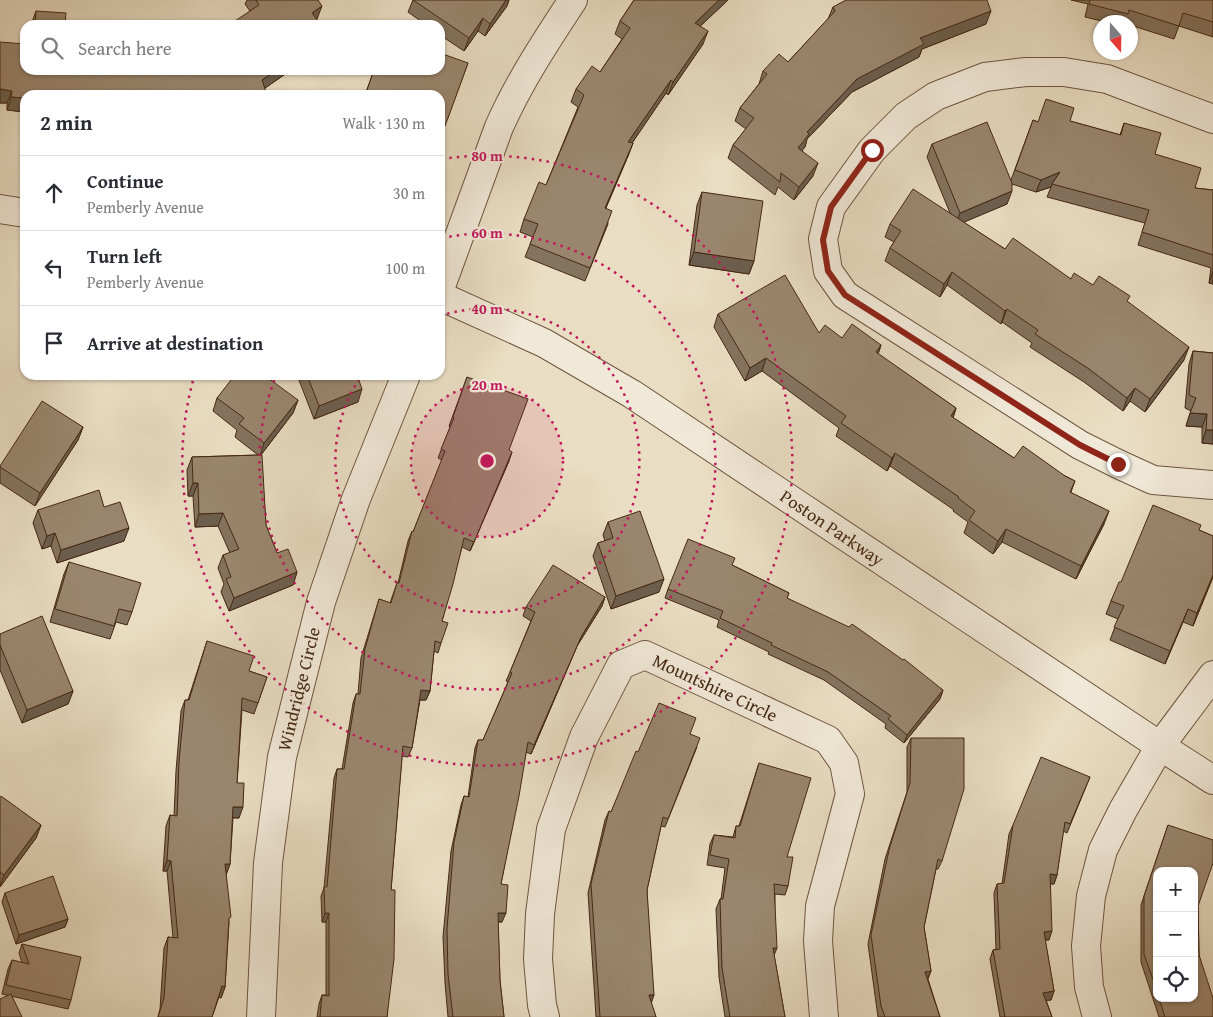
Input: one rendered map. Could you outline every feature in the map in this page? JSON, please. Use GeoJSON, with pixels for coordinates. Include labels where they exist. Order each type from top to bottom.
{"type":"FeatureCollection","features":[{"type":"Feature","properties":{"kind":"street"},"geometry":{"type":"LineString","coordinates":[[445,275],[499,127],[511,101],[542,47],[573,0]]}},
{"type":"Feature","properties":{"kind":"street"},"geometry":{"type":"LineString","coordinates":[[1213,119],[1107,79],[1064,72],[1026,72],[985,78],[936,96],[906,116],[872,150],[831,207],[823,240],[828,271],[845,295],[1080,445],[1153,480],[1213,485]]}},
{"type":"Feature","properties":{"kind":"street"},"geometry":{"type":"LineString","coordinates":[[0,209],[20,212]]}},
{"type":"Feature","properties":{"kind":"street","name":"Poston Parkway"},"geometry":{"type":"LineString","coordinates":[[445,298],[544,343],[632,394],[1213,780]]}},
{"type":"Feature","properties":{"kind":"street","name":"Windridge Circle"},"geometry":{"type":"LineString","coordinates":[[261,1017],[268,863],[282,757],[320,602],[356,499],[404,380]]}},
{"type":"Feature","properties":{"kind":"street","name":"Mountshire Circle"},"geometry":{"type":"LineString","coordinates":[[545,1017],[542,1005],[538,959],[540,914],[551,829],[584,737],[621,665],[645,656],[828,740],[844,762],[850,794],[820,906],[818,941],[824,1017]]}},
{"type":"Feature","properties":{"kind":"street"},"geometry":{"type":"LineString","coordinates":[[1097,1017],[1089,986],[1086,946],[1091,896],[1103,850],[1123,810],[1160,746],[1213,675]]}},
{"type":"Feature","properties":{"kind":"building"},"geometry":{"type":"Polygon","coordinates":[[[256,0],[318,0],[322,6],[312,13],[317,20],[236,20],[259,5],[256,0]]]}},
{"type":"Feature","properties":{"kind":"building"},"geometry":{"type":"Polygon","coordinates":[[[413,0],[506,0],[490,24],[483,18],[469,38],[413,0]]]}},
{"type":"Feature","properties":{"kind":"building"},"geometry":{"type":"Polygon","coordinates":[[[634,0],[719,0],[695,23],[708,31],[628,142],[633,143],[605,208],[612,211],[590,268],[530,244],[538,224],[524,219],[539,182],[546,185],[584,95],[576,89],[592,66],[600,72],[630,28],[620,21],[634,0]]]}},
{"type":"Feature","properties":{"kind":"building"},"geometry":{"type":"Polygon","coordinates":[[[846,0],[987,0],[991,11],[920,38],[924,44],[857,79],[807,132],[809,134],[798,148],[818,163],[799,187],[781,173],[780,182],[733,145],[754,118],[740,108],[767,74],[763,71],[779,54],[788,62],[835,11],[833,7],[846,0]]]}},
{"type":"Feature","properties":{"kind":"building"},"geometry":{"type":"Polygon","coordinates":[[[1090,0],[1213,0],[1213,22],[1183,13],[1179,26],[1129,10],[1128,14],[1089,4],[1090,0]]]}},
{"type":"Feature","properties":{"kind":"building"},"geometry":{"type":"Polygon","coordinates":[[[36,11],[66,13],[65,20],[35,20],[36,11]]]}},
{"type":"Feature","properties":{"kind":"building"},"geometry":{"type":"Polygon","coordinates":[[[0,42],[20,44],[20,75],[270,75],[262,80],[265,90],[20,90],[20,98],[11,97],[12,91],[0,89],[0,42]]]}},
{"type":"Feature","properties":{"kind":"building"},"geometry":{"type":"Polygon","coordinates":[[[445,55],[468,63],[445,125],[445,90],[367,90],[372,75],[445,75],[445,55]]]}},
{"type":"Feature","properties":{"kind":"building"},"geometry":{"type":"Polygon","coordinates":[[[1046,99],[1074,108],[1070,121],[1121,135],[1124,123],[1161,133],[1155,154],[1201,168],[1195,188],[1213,190],[1213,255],[1142,232],[1149,210],[1052,184],[1060,172],[1041,180],[1015,170],[1033,120],[1038,122],[1046,99]]]}},
{"type":"Feature","properties":{"kind":"building"},"geometry":{"type":"Polygon","coordinates":[[[987,122],[1012,183],[1012,191],[960,213],[932,144],[987,122]]]}},
{"type":"Feature","properties":{"kind":"building"},"geometry":{"type":"Polygon","coordinates":[[[913,189],[1005,249],[1013,238],[1071,279],[1074,273],[1093,285],[1099,276],[1130,296],[1127,301],[1189,347],[1150,399],[1135,388],[1127,398],[1089,369],[1035,334],[1038,330],[1007,309],[1005,311],[952,272],[944,284],[890,248],[901,231],[890,224],[913,189]]]}},
{"type":"Feature","properties":{"kind":"building"},"geometry":{"type":"Polygon","coordinates":[[[702,192],[763,201],[754,261],[694,252],[702,192]]]}},
{"type":"Feature","properties":{"kind":"building"},"geometry":{"type":"Polygon","coordinates":[[[785,275],[819,333],[825,325],[842,338],[852,324],[881,345],[876,352],[956,408],[951,416],[1014,458],[1023,446],[1075,481],[1070,492],[1109,511],[1081,566],[1006,529],[998,541],[969,520],[975,511],[959,497],[895,453],[892,458],[841,423],[846,416],[766,358],[750,368],[718,314],[785,275]]]}},
{"type":"Feature","properties":{"kind":"building"},"geometry":{"type":"Polygon","coordinates":[[[1193,351],[1213,353],[1213,430],[1206,430],[1207,414],[1190,413],[1196,398],[1189,395],[1193,351]]]}},
{"type":"Feature","properties":{"kind":"building"},"geometry":{"type":"Polygon","coordinates":[[[467,377],[528,399],[509,450],[512,452],[474,542],[464,538],[442,621],[448,623],[441,643],[435,641],[430,691],[421,690],[412,748],[403,746],[391,890],[395,890],[394,959],[387,1017],[320,1017],[322,995],[329,996],[329,913],[325,913],[324,887],[327,887],[337,769],[344,769],[356,694],[360,694],[365,649],[379,599],[391,603],[397,583],[399,583],[412,531],[445,451],[441,449],[454,418],[467,377]]]}},
{"type":"Feature","properties":{"kind":"building"},"geometry":{"type":"Polygon","coordinates":[[[231,380],[271,380],[298,400],[264,443],[239,424],[244,418],[217,398],[231,380]]]}},
{"type":"Feature","properties":{"kind":"building"},"geometry":{"type":"Polygon","coordinates":[[[309,380],[359,380],[362,389],[319,406],[309,380]]]}},
{"type":"Feature","properties":{"kind":"building"},"geometry":{"type":"Polygon","coordinates":[[[42,401],[83,427],[40,493],[0,466],[42,401]]]}},
{"type":"Feature","properties":{"kind":"building"},"geometry":{"type":"Polygon","coordinates":[[[262,455],[266,525],[277,553],[288,549],[297,572],[234,598],[226,579],[231,577],[223,555],[239,549],[223,513],[199,514],[198,483],[193,483],[192,457],[262,455]]]}},
{"type":"Feature","properties":{"kind":"building"},"geometry":{"type":"Polygon","coordinates":[[[99,490],[104,507],[120,502],[129,528],[61,550],[55,533],[47,536],[38,510],[99,490]]]}},
{"type":"Feature","properties":{"kind":"building"},"geometry":{"type":"Polygon","coordinates":[[[1153,505],[1201,525],[1199,530],[1213,536],[1213,575],[1197,613],[1188,609],[1170,651],[1114,627],[1124,606],[1111,601],[1119,582],[1121,582],[1153,505]]]}},
{"type":"Feature","properties":{"kind":"building"},"geometry":{"type":"Polygon","coordinates":[[[640,511],[664,579],[616,596],[598,543],[613,538],[608,522],[640,511]]]}},
{"type":"Feature","properties":{"kind":"building"},"geometry":{"type":"Polygon","coordinates":[[[688,539],[735,558],[732,565],[789,593],[787,598],[849,627],[852,624],[904,659],[943,690],[907,735],[888,719],[891,716],[828,672],[720,618],[723,611],[668,589],[688,539]]]}},
{"type":"Feature","properties":{"kind":"building"},"geometry":{"type":"Polygon","coordinates":[[[69,562],[141,583],[132,612],[119,609],[114,626],[55,609],[69,562]]]}},
{"type":"Feature","properties":{"kind":"building"},"geometry":{"type":"Polygon","coordinates":[[[553,565],[605,597],[581,637],[534,745],[528,742],[501,884],[508,885],[506,913],[498,913],[500,981],[504,1017],[453,1017],[448,974],[447,929],[454,842],[464,796],[469,797],[478,740],[483,740],[512,673],[510,672],[535,612],[526,607],[553,565]]]}},
{"type":"Feature","properties":{"kind":"building"},"geometry":{"type":"Polygon","coordinates":[[[42,616],[73,691],[27,710],[0,645],[0,634],[42,616]]]}},
{"type":"Feature","properties":{"kind":"building"},"geometry":{"type":"Polygon","coordinates":[[[207,641],[254,656],[249,671],[267,677],[258,703],[242,698],[237,783],[244,783],[243,807],[233,807],[230,864],[225,864],[231,917],[229,918],[225,987],[222,986],[212,1017],[158,1017],[164,998],[168,937],[178,938],[171,861],[167,860],[170,815],[177,816],[179,761],[185,700],[189,700],[207,641]]]}},
{"type":"Feature","properties":{"kind":"building"},"geometry":{"type":"Polygon","coordinates":[[[659,703],[696,718],[690,734],[700,738],[668,819],[663,817],[647,890],[654,995],[649,995],[656,1017],[600,1017],[591,884],[609,811],[611,812],[636,751],[638,752],[659,703]]]}},
{"type":"Feature","properties":{"kind":"building"},"geometry":{"type":"Polygon","coordinates":[[[911,738],[964,738],[964,789],[942,861],[938,859],[924,927],[931,971],[925,972],[940,1017],[885,1017],[881,1006],[871,935],[889,850],[910,783],[911,738]]]}},
{"type":"Feature","properties":{"kind":"building"},"geometry":{"type":"Polygon","coordinates":[[[1041,757],[1090,777],[1070,824],[1065,822],[1057,875],[1050,874],[1052,931],[1044,932],[1054,991],[1043,993],[1052,1017],[1005,1017],[993,950],[1000,949],[997,884],[1004,883],[1013,825],[1041,757]]]}},
{"type":"Feature","properties":{"kind":"building"},"geometry":{"type":"Polygon","coordinates":[[[759,763],[811,778],[787,857],[793,857],[788,886],[774,884],[777,948],[773,948],[785,1017],[730,1017],[722,968],[720,899],[723,899],[729,859],[710,855],[714,835],[735,838],[736,826],[740,826],[759,763]]]}},
{"type":"Feature","properties":{"kind":"building"},"geometry":{"type":"Polygon","coordinates":[[[1,796],[41,825],[4,875],[0,872],[1,796]]]}},
{"type":"Feature","properties":{"kind":"building"},"geometry":{"type":"Polygon","coordinates":[[[1168,825],[1213,840],[1213,863],[1198,906],[1198,867],[1154,867],[1168,825]]]}},
{"type":"Feature","properties":{"kind":"building"},"geometry":{"type":"Polygon","coordinates":[[[1153,869],[1153,980],[1144,954],[1144,896],[1153,869]]]}},
{"type":"Feature","properties":{"kind":"building"},"geometry":{"type":"Polygon","coordinates":[[[53,876],[68,919],[19,935],[5,893],[53,876]]]}},
{"type":"Feature","properties":{"kind":"building"},"geometry":{"type":"Polygon","coordinates":[[[1198,906],[1199,955],[1213,998],[1213,1017],[1165,1017],[1160,1002],[1198,1002],[1198,906]]]}},
{"type":"Feature","properties":{"kind":"building"},"geometry":{"type":"Polygon","coordinates":[[[22,944],[81,957],[71,1000],[6,985],[12,960],[29,964],[22,944]]]}},
{"type":"Feature","properties":{"kind":"building"},"geometry":{"type":"Polygon","coordinates":[[[11,994],[22,1017],[0,1017],[0,999],[11,994]]]}},
{"type":"Feature","properties":{"kind":"route"},"geometry":{"type":"LineString","coordinates":[[872,150],[831,207],[823,240],[828,271],[845,295],[1080,445],[1118,464]]}}]}
